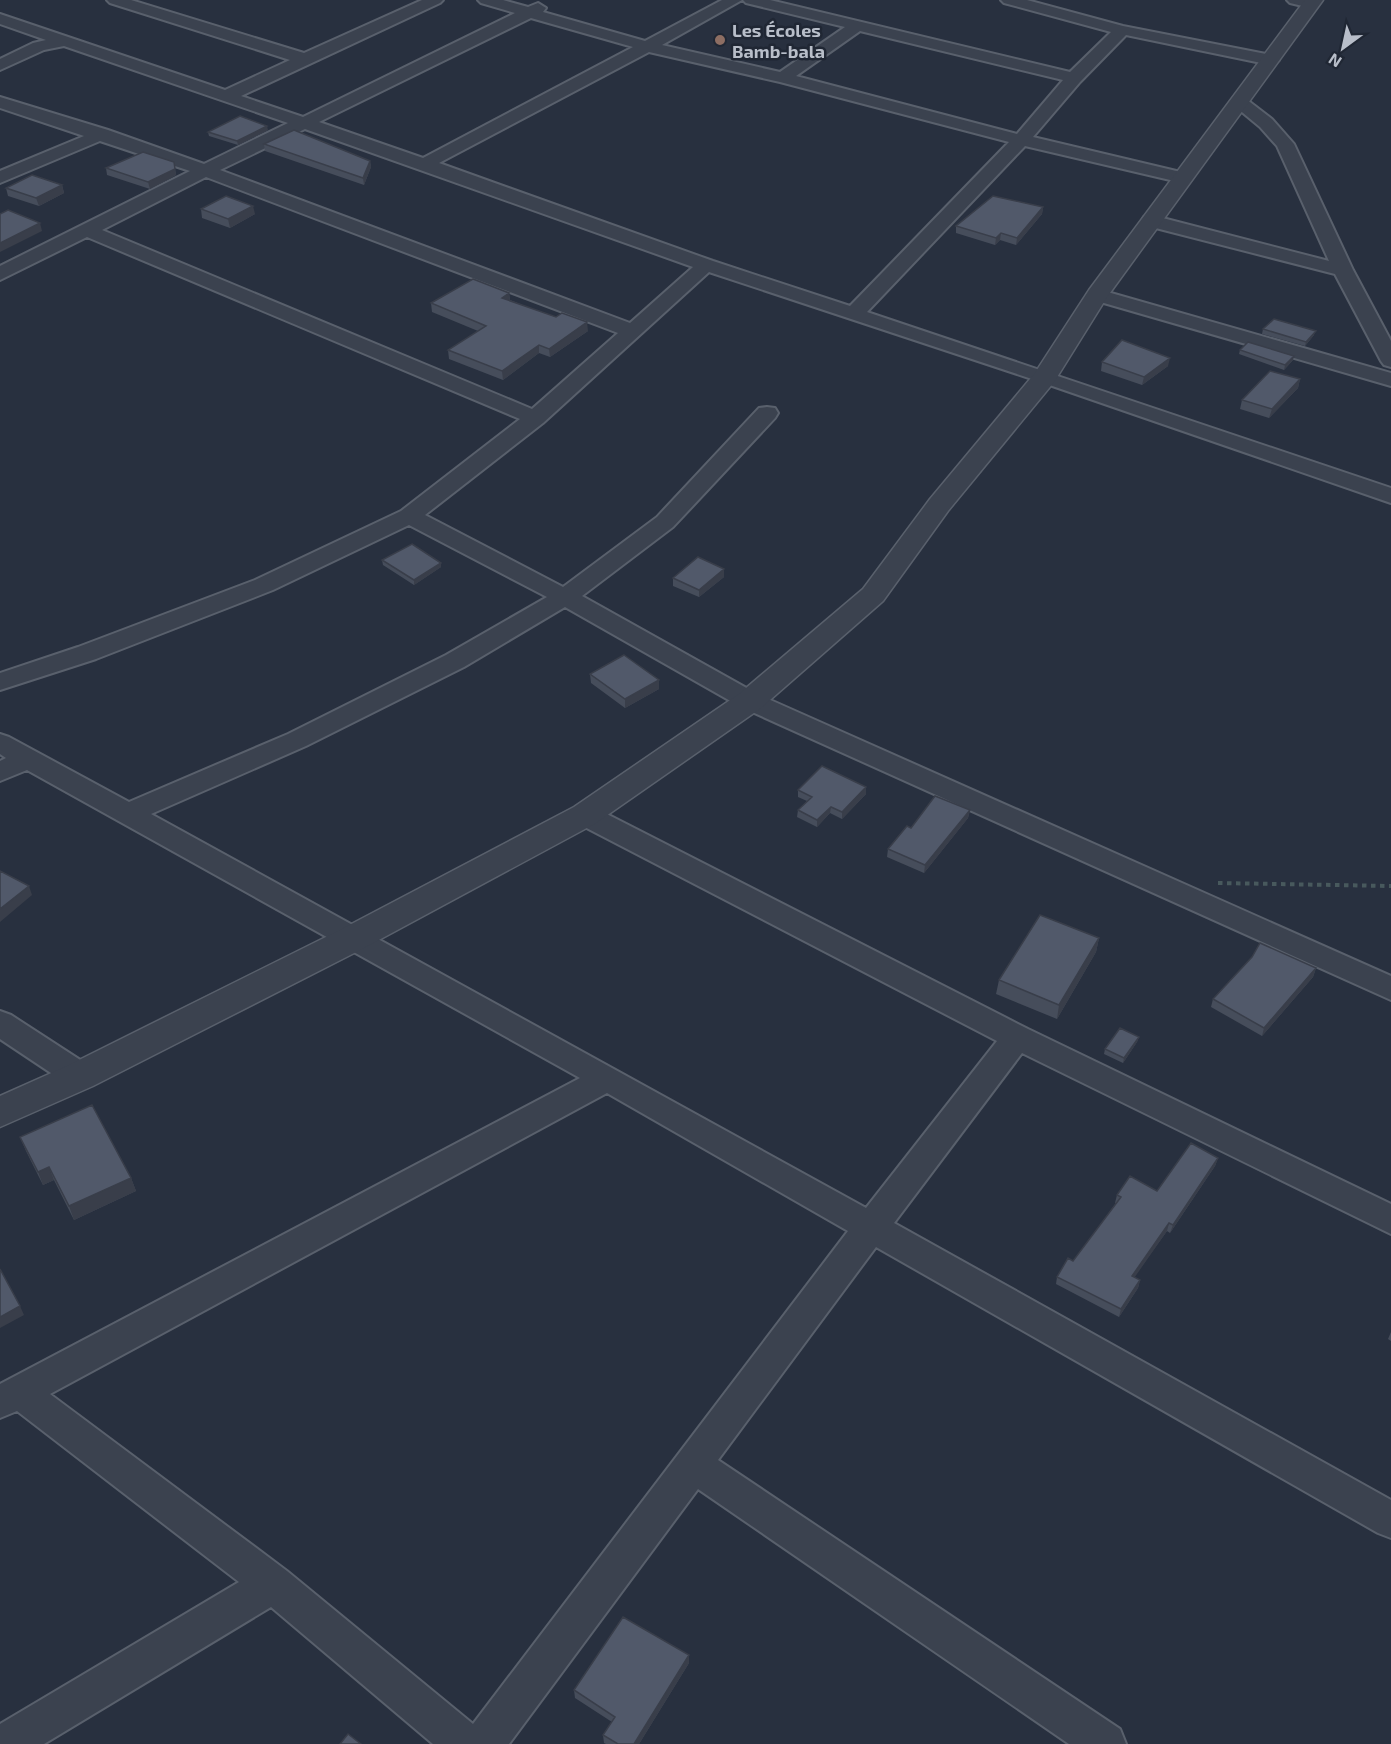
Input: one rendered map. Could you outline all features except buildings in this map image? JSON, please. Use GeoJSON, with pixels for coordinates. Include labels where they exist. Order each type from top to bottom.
{"type":"FeatureCollection","features":[{"type":"Feature","properties":{"kind":"street"},"geometry":{"type":"LineString","coordinates":[[115,0],[306,59]]}},
{"type":"Feature","properties":{"kind":"street"},"geometry":{"type":"LineString","coordinates":[[225,97],[435,0]]}},
{"type":"Feature","properties":{"kind":"street"},"geometry":{"type":"LineString","coordinates":[[486,0],[646,45],[1021,140],[1183,178]]}},
{"type":"Feature","properties":{"kind":"street"},"geometry":{"type":"LineString","coordinates":[[0,274],[205,170],[556,0]]}},
{"type":"Feature","properties":{"kind":"street"},"geometry":{"type":"LineString","coordinates":[[424,164],[734,0]]}},
{"type":"Feature","properties":{"kind":"street"},"geometry":{"type":"LineString","coordinates":[[751,0],[1074,78]]}},
{"type":"Feature","properties":{"kind":"street"},"geometry":{"type":"LineString","coordinates":[[1009,0],[1122,30],[1270,60]]}},
{"type":"Feature","properties":{"kind":"street"},"geometry":{"type":"LineString","coordinates":[[0,1112],[80,1076],[352,939],[585,815],[750,701],[873,594],[939,505],[1045,377],[1097,295],[1270,60],[1306,1]]}},
{"type":"Feature","properties":{"kind":"street"},"geometry":{"type":"LineString","coordinates":[[0,19],[424,164],[706,265],[855,313],[1391,495]]}},
{"type":"Feature","properties":{"kind":"street"},"geometry":{"type":"LineString","coordinates":[[783,78],[856,26]]}},
{"type":"Feature","properties":{"kind":"street"},"geometry":{"type":"LineString","coordinates":[[855,313],[1021,140],[1074,78],[1122,30]]}},
{"type":"Feature","properties":{"kind":"street"},"geometry":{"type":"LineString","coordinates":[[0,65],[39,46],[65,41]]}},
{"type":"Feature","properties":{"kind":"street"},"geometry":{"type":"LineString","coordinates":[[0,102],[205,170],[633,331]]}},
{"type":"Feature","properties":{"kind":"street"},"geometry":{"type":"LineString","coordinates":[[1240,103],[1266,123],[1285,144],[1343,270],[1391,362]]}},
{"type":"Feature","properties":{"kind":"street"},"geometry":{"type":"LineString","coordinates":[[0,178],[102,134]]}},
{"type":"Feature","properties":{"kind":"street"},"geometry":{"type":"LineString","coordinates":[[1151,220],[1343,270]]}},
{"type":"Feature","properties":{"kind":"street"},"geometry":{"type":"LineString","coordinates":[[87,230],[535,418]]}},
{"type":"Feature","properties":{"kind":"street"},"geometry":{"type":"LineString","coordinates":[[0,682],[87,653],[264,585],[410,516],[535,418],[706,265]]}},
{"type":"Feature","properties":{"kind":"street"},"geometry":{"type":"LineString","coordinates":[[1097,295],[1391,381]]}},
{"type":"Feature","properties":{"kind":"street"},"geometry":{"type":"LineString","coordinates":[[129,813],[297,740],[455,661],[565,597],[665,522],[767,413]]}},
{"type":"Feature","properties":{"kind":"street"},"geometry":{"type":"LineString","coordinates":[[410,516],[565,597],[750,701],[1391,989]]}},
{"type":"Feature","properties":{"kind":"street"},"geometry":{"type":"LineString","coordinates":[[0,743],[607,1078],[1391,1521]]}},
{"type":"Feature","properties":{"kind":"street"},"geometry":{"type":"LineString","coordinates":[[0,772],[27,759]]}},
{"type":"Feature","properties":{"kind":"street"},"geometry":{"type":"LineString","coordinates":[[585,815],[1017,1037],[1391,1220]]}},
{"type":"Feature","properties":{"kind":"street"},"geometry":{"type":"LineString","coordinates":[[0,1023],[80,1076]]}},
{"type":"Feature","properties":{"kind":"street"},"geometry":{"type":"LineString","coordinates":[[484,1744],[871,1227],[1017,1037]]}},
{"type":"Feature","properties":{"kind":"street"},"geometry":{"type":"LineString","coordinates":[[465,1744],[273,1584],[9,1396],[607,1078]]}},
{"type":"Feature","properties":{"kind":"street"},"geometry":{"type":"LineString","coordinates":[[694,1465],[1105,1744]]}},
{"type":"Feature","properties":{"kind":"street"},"geometry":{"type":"LineString","coordinates":[[5,1744],[273,1584]]}},
{"type":"Feature","properties":{"kind":"path"},"geometry":{"type":"LineString","coordinates":[[1207,883],[1391,886]]}},
{"type":"Feature","properties":{"kind":"place","name":"Les Écoles Bamb-bala"},"geometry":{"type":"Point","coordinates":[720,40]}}]}
